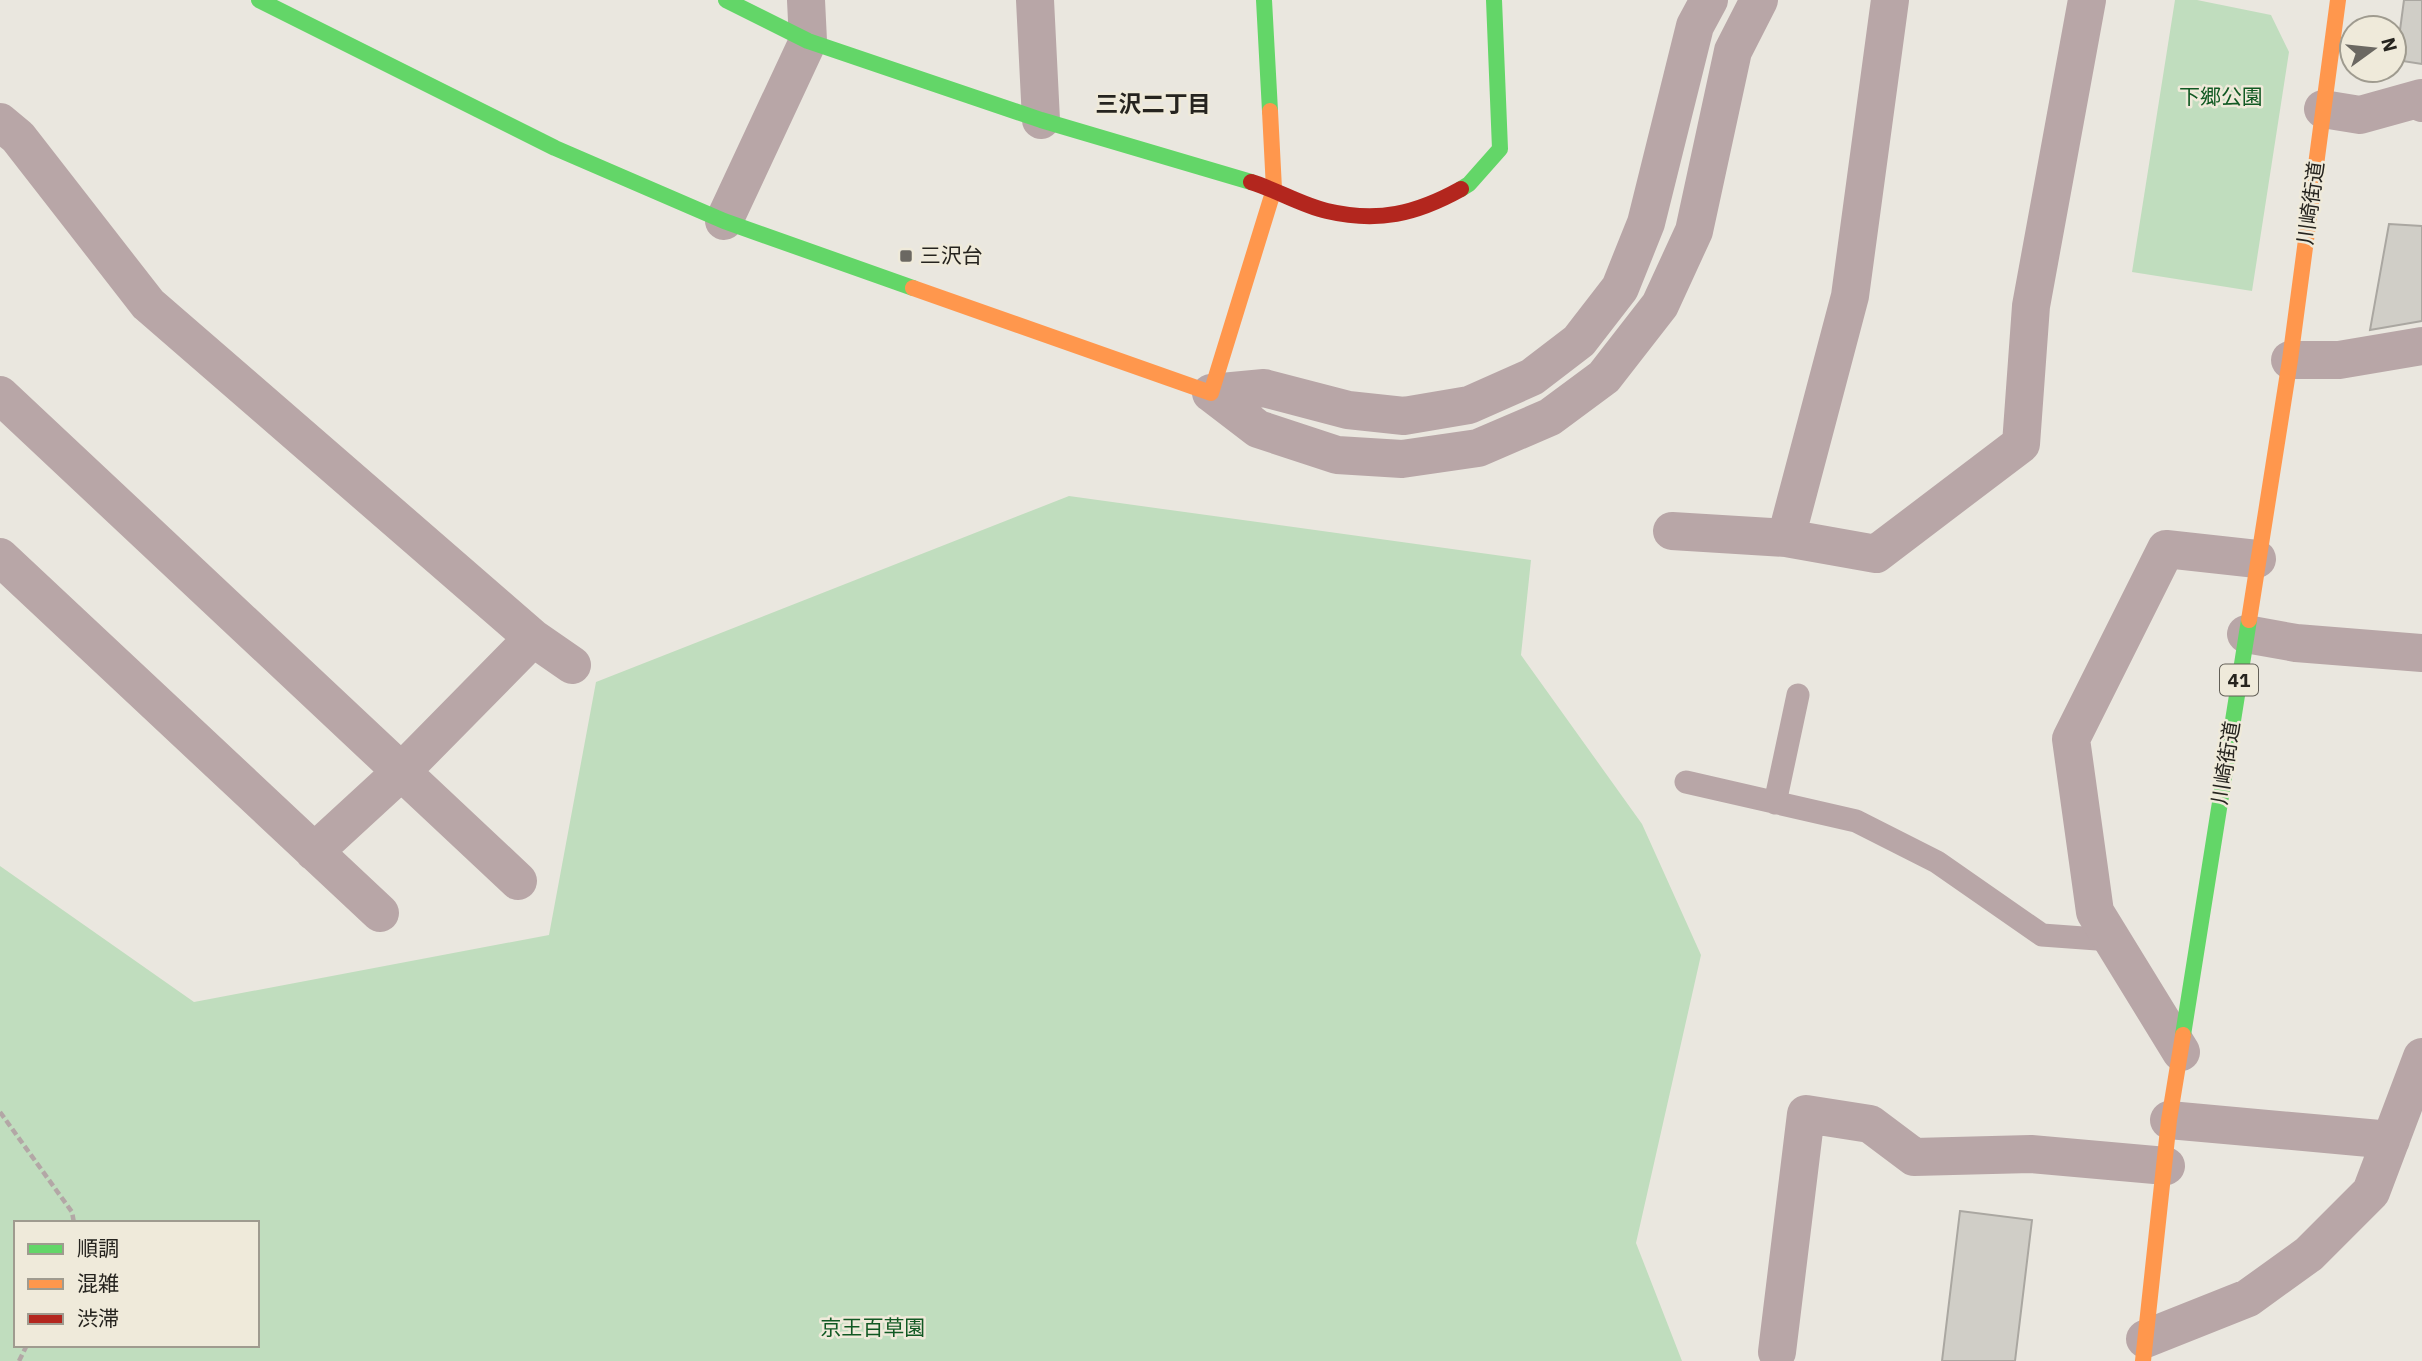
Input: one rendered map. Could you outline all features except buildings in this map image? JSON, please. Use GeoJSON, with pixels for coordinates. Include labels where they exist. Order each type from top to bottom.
{"type":"FeatureCollection","features":[{"type":"Feature","properties":{"kind":"street"},"geometry":{"type":"LineString","coordinates":[[259,0],[555,148],[724,221],[1211,393],[1258,429],[1337,455],[1402,459],[1478,448],[1549,417],[1604,377],[1660,305],[1694,231],[1733,51],[1759,0]]}},
{"type":"Feature","properties":{"kind":"street"},"geometry":{"type":"LineString","coordinates":[[726,0],[808,41],[1041,120],[1274,189],[1325,211],[1373,218],[1428,207],[1469,184],[1500,149],[1494,0]]}},
{"type":"Feature","properties":{"kind":"street"},"geometry":{"type":"LineString","coordinates":[[724,221],[808,41],[806,0]]}},
{"type":"Feature","properties":{"kind":"street"},"geometry":{"type":"LineString","coordinates":[[1035,0],[1041,120]]}},
{"type":"Feature","properties":{"kind":"street"},"geometry":{"type":"LineString","coordinates":[[1211,393],[1274,189],[1264,0]]}},
{"type":"Feature","properties":{"kind":"street"},"geometry":{"type":"LineString","coordinates":[[1211,393],[1264,388],[1348,410],[1404,416],[1469,405],[1532,377],[1579,341],[1620,288],[1646,223],[1695,26],[1709,0]]}},
{"type":"Feature","properties":{"kind":"street"},"geometry":{"type":"LineString","coordinates":[[1786,538],[1850,296],[1890,0]]}},
{"type":"Feature","properties":{"kind":"street"},"geometry":{"type":"LineString","coordinates":[[1672,531],[1786,538],[1876,554],[2021,443],[2031,306],[2087,0]]}},
{"type":"Feature","properties":{"kind":"street","name":"川崎街道"},"geometry":{"type":"LineString","coordinates":[[2144,1350],[2169,1120],[2290,360],[2338,0]]}},
{"type":"Feature","properties":{"kind":"street"},"geometry":{"type":"LineString","coordinates":[[2323,109],[2361,115],[2421,98],[2422,103]]}},
{"type":"Feature","properties":{"kind":"street"},"geometry":{"type":"LineString","coordinates":[[0,122],[18,136],[148,304],[533,638],[572,665]]}},
{"type":"Feature","properties":{"kind":"street"},"geometry":{"type":"LineString","coordinates":[[2290,360],[2339,360],[2422,345]]}},
{"type":"Feature","properties":{"kind":"street"},"geometry":{"type":"LineString","coordinates":[[0,395],[518,881]]}},
{"type":"Feature","properties":{"kind":"street"},"geometry":{"type":"LineString","coordinates":[[2181,1052],[2095,912],[2071,739],[2166,549],[2257,559]]}},
{"type":"Feature","properties":{"kind":"street"},"geometry":{"type":"LineString","coordinates":[[0,557],[380,913]]}},
{"type":"Feature","properties":{"kind":"street"},"geometry":{"type":"LineString","coordinates":[[2246,634],[2296,643],[2422,653]]}},
{"type":"Feature","properties":{"kind":"street"},"geometry":{"type":"LineString","coordinates":[[314,852],[401,772],[533,638]]}},
{"type":"Feature","properties":{"kind":"street"},"geometry":{"type":"LineString","coordinates":[[2144,1350],[2248,1298],[2309,1254],[2371,1192],[2422,1057]]}},
{"type":"Feature","properties":{"kind":"street"},"geometry":{"type":"LineString","coordinates":[[1777,1352],[1806,1114],[1870,1124],[1914,1157],[2031,1154],[2166,1166]]}},
{"type":"Feature","properties":{"kind":"street"},"geometry":{"type":"LineString","coordinates":[[2169,1120],[2390,1140]]}},
{"type":"Feature","properties":{"kind":"lane"},"geometry":{"type":"LineString","coordinates":[[1775,803],[1798,695]]}},
{"type":"Feature","properties":{"kind":"lane"},"geometry":{"type":"LineString","coordinates":[[1686,782],[1856,821],[1937,862],[2042,935],[2111,940]]}},
{"type":"Feature","properties":{"kind":"path"},"geometry":{"type":"LineString","coordinates":[[0,1112],[72,1212],[74,1221]]}},
{"type":"Feature","properties":{"kind":"green space","name":"下郷公園"},"geometry":{"type":"Polygon","coordinates":[[[2175,0],[2197,0],[2271,15],[2289,52],[2252,291],[2132,272],[2175,0]]]}},
{"type":"Feature","properties":{"kind":"green space","name":"京王百草園"},"geometry":{"type":"Polygon","coordinates":[[[1069,496],[1531,560],[1521,655],[1642,824],[1701,955],[1636,1243],[1682,1361],[0,1361],[0,866],[194,1002],[549,935],[596,682],[1069,496]]]}},
{"type":"Feature","properties":{"kind":"traffic: fast"},"geometry":{"type":"LineString","coordinates":[[259,0],[555,148],[724,221],[913,288]]}},
{"type":"Feature","properties":{"kind":"traffic: fast"},"geometry":{"type":"LineString","coordinates":[[726,0],[808,41],[1041,120],[1251,182]]}},
{"type":"Feature","properties":{"kind":"traffic: fast"},"geometry":{"type":"LineString","coordinates":[[1264,0],[1270,111]]}},
{"type":"Feature","properties":{"kind":"traffic: fast"},"geometry":{"type":"LineString","coordinates":[[1461,189],[1469,184],[1500,149],[1494,0]]}},
{"type":"Feature","properties":{"kind":"traffic: fast"},"geometry":{"type":"LineString","coordinates":[[2183,1035],[2249,620]]}},
{"type":"Feature","properties":{"kind":"traffic: slow"},"geometry":{"type":"LineString","coordinates":[[2249,620],[2290,360],[2338,0]]}},
{"type":"Feature","properties":{"kind":"traffic: slow"},"geometry":{"type":"LineString","coordinates":[[913,288],[1211,393],[1274,189],[1270,111]]}},
{"type":"Feature","properties":{"kind":"traffic: slow"},"geometry":{"type":"LineString","coordinates":[[2143,1361],[2169,1120],[2183,1035]]}},
{"type":"Feature","properties":{"kind":"traffic: jam"},"geometry":{"type":"LineString","coordinates":[[1251,182],[1317,208],[1363,216],[1412,210],[1461,189]]}},
{"type":"Feature","properties":{"kind":"place","name":"三沢台"},"geometry":{"type":"Point","coordinates":[906,256]}},
{"type":"Feature","properties":{"kind":"district","name":"三沢二丁目"},"geometry":{"type":"Point","coordinates":[1153,104]}}]}
